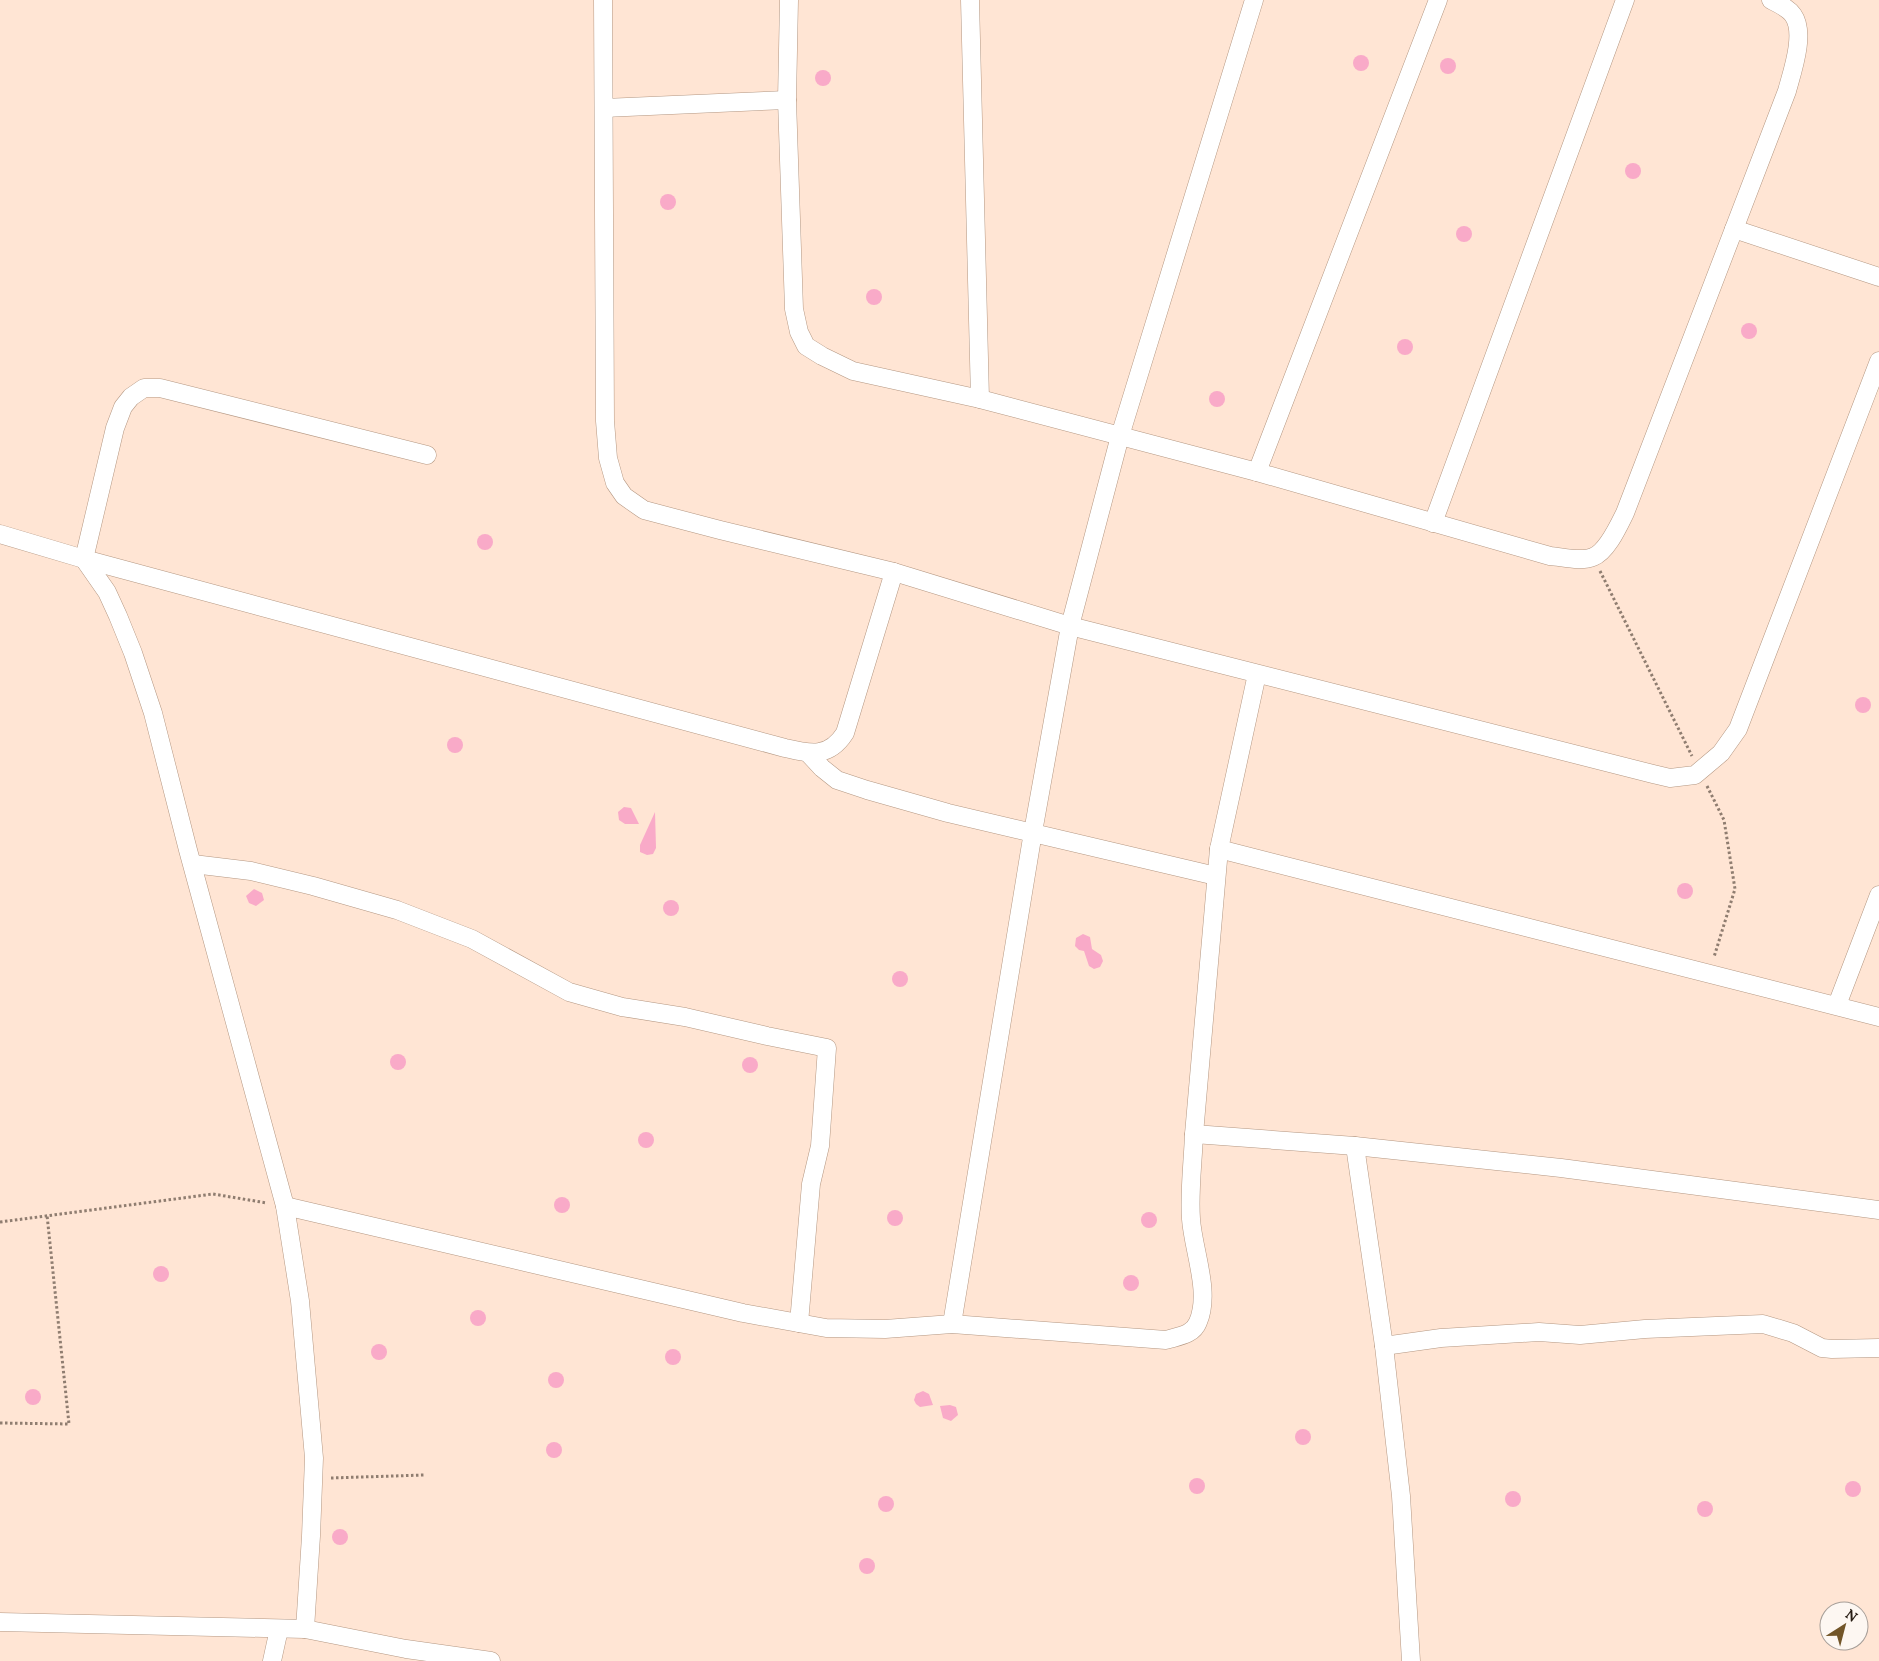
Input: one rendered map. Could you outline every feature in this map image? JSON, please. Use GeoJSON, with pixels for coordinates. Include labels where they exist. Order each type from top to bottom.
{"type":"FeatureCollection","features":[{"type":"Feature","properties":{"kind":"street"},"geometry":{"type":"LineString","coordinates":[[603,0],[605,421],[608,458],[615,483],[624,496],[644,510],[894,572],[1070,626],[1653,774],[1670,778],[1695,775],[1721,753],[1738,729],[1879,361]]}},
{"type":"Feature","properties":{"kind":"street"},"geometry":{"type":"LineString","coordinates":[[789,0],[787,100],[794,309],[799,332],[806,346],[854,372],[980,399],[1257,472],[1550,556],[1582,559],[1594,557],[1602,552],[1617,529],[1625,512],[1787,91],[1799,39],[1797,25],[1794,16],[1782,5],[1771,0]]}},
{"type":"Feature","properties":{"kind":"street"},"geometry":{"type":"LineString","coordinates":[[970,0],[980,399]]}},
{"type":"Feature","properties":{"kind":"street"},"geometry":{"type":"LineString","coordinates":[[952,1324],[1033,832],[1070,626],[1120,436],[1254,0]]}},
{"type":"Feature","properties":{"kind":"street"},"geometry":{"type":"LineString","coordinates":[[1257,472],[1438,0]]}},
{"type":"Feature","properties":{"kind":"street"},"geometry":{"type":"LineString","coordinates":[[1433,523],[1625,0]]}},
{"type":"Feature","properties":{"kind":"street"},"geometry":{"type":"LineString","coordinates":[[604,108],[787,100]]}},
{"type":"Feature","properties":{"kind":"street"},"geometry":{"type":"LineString","coordinates":[[1734,228],[1879,277]]}},
{"type":"Feature","properties":{"kind":"street"},"geometry":{"type":"LineString","coordinates":[[305,1629],[314,1458],[300,1302],[285,1206],[154,713],[133,653],[107,592],[84,559],[115,428],[127,401],[144,388],[160,388],[427,455]]}},
{"type":"Feature","properties":{"kind":"street"},"geometry":{"type":"LineString","coordinates":[[0,534],[84,559],[808,753],[830,750],[838,744],[845,733],[894,572]]}},
{"type":"Feature","properties":{"kind":"street"},"geometry":{"type":"LineString","coordinates":[[285,1206],[596,1280],[744,1313],[826,1328],[885,1329],[952,1324],[1166,1340],[1193,1330],[1199,1321],[1202,1304],[1201,1279],[1193,1242],[1190,1216],[1194,1134],[1216,876],[1219,849],[1257,674]]}},
{"type":"Feature","properties":{"kind":"street"},"geometry":{"type":"LineString","coordinates":[[808,753],[837,780],[948,813],[1216,876]]}},
{"type":"Feature","properties":{"kind":"street"},"geometry":{"type":"LineString","coordinates":[[1219,849],[1879,1017]]}},
{"type":"Feature","properties":{"kind":"street"},"geometry":{"type":"LineString","coordinates":[[193,864],[251,871],[313,886],[397,910],[472,939],[569,992],[622,1007],[685,1017],[827,1048],[820,1146],[811,1184],[799,1323]]}},
{"type":"Feature","properties":{"kind":"street"},"geometry":{"type":"LineString","coordinates":[[1837,1005],[1879,895]]}},
{"type":"Feature","properties":{"kind":"street"},"geometry":{"type":"LineString","coordinates":[[1194,1134],[1355,1146],[1561,1168],[1879,1210]]}},
{"type":"Feature","properties":{"kind":"street"},"geometry":{"type":"LineString","coordinates":[[1355,1146],[1384,1346],[1401,1496],[1411,1661]]}},
{"type":"Feature","properties":{"kind":"street"},"geometry":{"type":"LineString","coordinates":[[1384,1346],[1441,1338],[1539,1332],[1580,1334],[1763,1324],[1794,1332],[1822,1348],[1879,1348]]}},
{"type":"Feature","properties":{"kind":"street"},"geometry":{"type":"LineString","coordinates":[[0,1622],[305,1629],[406,1648],[491,1661]]}},
{"type":"Feature","properties":{"kind":"street"},"geometry":{"type":"LineString","coordinates":[[272,1661],[279,1629]]}},
{"type":"Feature","properties":{"kind":"path"},"geometry":{"type":"LineString","coordinates":[[0,1222],[213,1194],[285,1206]]}},
{"type":"Feature","properties":{"kind":"path"},"geometry":{"type":"LineString","coordinates":[[0,1423],[69,1424],[47,1215]]}},
{"type":"Feature","properties":{"kind":"path"},"geometry":{"type":"LineString","coordinates":[[313,1479],[424,1475]]}},
{"type":"Feature","properties":{"kind":"building"},"geometry":{"type":"Polygon","coordinates":[[[1358,55],[1364,55],[1369,60],[1367,69],[1358,71],[1353,66],[1353,60],[1358,55]]]}},
{"type":"Feature","properties":{"kind":"building"},"geometry":{"type":"Polygon","coordinates":[[[1445,58],[1451,58],[1456,63],[1454,72],[1445,74],[1440,69],[1440,63],[1445,58]]]}},
{"type":"Feature","properties":{"kind":"building"},"geometry":{"type":"Polygon","coordinates":[[[820,70],[826,70],[831,75],[829,84],[820,86],[815,81],[815,75],[820,70]]]}},
{"type":"Feature","properties":{"kind":"building"},"geometry":{"type":"Polygon","coordinates":[[[1630,163],[1636,163],[1641,168],[1639,177],[1630,179],[1625,174],[1625,168],[1630,163]]]}},
{"type":"Feature","properties":{"kind":"building"},"geometry":{"type":"Polygon","coordinates":[[[665,194],[671,194],[676,199],[674,208],[665,210],[660,205],[660,199],[665,194]]]}},
{"type":"Feature","properties":{"kind":"building"},"geometry":{"type":"Polygon","coordinates":[[[1461,226],[1467,226],[1472,231],[1470,240],[1461,242],[1456,237],[1456,231],[1461,226]]]}},
{"type":"Feature","properties":{"kind":"building"},"geometry":{"type":"Polygon","coordinates":[[[871,289],[877,289],[882,294],[880,303],[871,305],[866,300],[866,294],[871,289]]]}},
{"type":"Feature","properties":{"kind":"building"},"geometry":{"type":"Polygon","coordinates":[[[1746,323],[1752,323],[1757,328],[1755,337],[1746,339],[1741,334],[1741,328],[1746,323]]]}},
{"type":"Feature","properties":{"kind":"building"},"geometry":{"type":"Polygon","coordinates":[[[1402,339],[1408,339],[1413,344],[1411,353],[1402,355],[1397,350],[1397,344],[1402,339]]]}},
{"type":"Feature","properties":{"kind":"building"},"geometry":{"type":"Polygon","coordinates":[[[1214,391],[1220,391],[1225,396],[1223,405],[1214,407],[1209,402],[1209,396],[1214,391]]]}},
{"type":"Feature","properties":{"kind":"building"},"geometry":{"type":"Polygon","coordinates":[[[482,534],[488,534],[493,539],[491,548],[482,550],[477,545],[477,539],[482,534]]]}},
{"type":"Feature","properties":{"kind":"building"},"geometry":{"type":"Polygon","coordinates":[[[1860,697],[1866,697],[1871,702],[1869,711],[1860,713],[1855,708],[1855,702],[1860,697]]]}},
{"type":"Feature","properties":{"kind":"building"},"geometry":{"type":"Polygon","coordinates":[[[452,737],[458,737],[463,742],[461,751],[452,753],[447,748],[447,742],[452,737]]]}},
{"type":"Feature","properties":{"kind":"building"},"geometry":{"type":"Polygon","coordinates":[[[624,807],[631,808],[639,824],[625,824],[619,820],[618,812],[624,807]]]}},
{"type":"Feature","properties":{"kind":"building"},"geometry":{"type":"Polygon","coordinates":[[[655,812],[656,848],[653,854],[647,855],[640,852],[640,845],[655,812]]]}},
{"type":"Feature","properties":{"kind":"building"},"geometry":{"type":"Polygon","coordinates":[[[1682,883],[1688,883],[1693,888],[1691,897],[1682,899],[1677,894],[1677,888],[1682,883]]]}},
{"type":"Feature","properties":{"kind":"building"},"geometry":{"type":"Polygon","coordinates":[[[254,889],[262,893],[264,900],[256,906],[249,903],[246,896],[254,889]]]}},
{"type":"Feature","properties":{"kind":"building"},"geometry":{"type":"Polygon","coordinates":[[[668,900],[674,900],[679,905],[677,914],[668,916],[663,911],[663,905],[668,900]]]}},
{"type":"Feature","properties":{"kind":"building"},"geometry":{"type":"Polygon","coordinates":[[[1083,934],[1090,937],[1092,949],[1101,955],[1103,961],[1100,967],[1094,969],[1089,966],[1084,951],[1079,950],[1075,946],[1076,938],[1083,934]]]}},
{"type":"Feature","properties":{"kind":"building"},"geometry":{"type":"Polygon","coordinates":[[[897,971],[903,971],[908,976],[906,985],[897,987],[892,982],[892,976],[897,971]]]}},
{"type":"Feature","properties":{"kind":"building"},"geometry":{"type":"Polygon","coordinates":[[[395,1054],[401,1054],[406,1059],[404,1068],[395,1070],[390,1065],[390,1059],[395,1054]]]}},
{"type":"Feature","properties":{"kind":"building"},"geometry":{"type":"Polygon","coordinates":[[[747,1057],[753,1057],[758,1062],[756,1071],[747,1073],[742,1068],[742,1062],[747,1057]]]}},
{"type":"Feature","properties":{"kind":"building"},"geometry":{"type":"Polygon","coordinates":[[[643,1132],[649,1132],[654,1137],[652,1146],[643,1148],[638,1143],[638,1137],[643,1132]]]}},
{"type":"Feature","properties":{"kind":"building"},"geometry":{"type":"Polygon","coordinates":[[[559,1197],[565,1197],[570,1202],[568,1211],[559,1213],[554,1208],[554,1202],[559,1197]]]}},
{"type":"Feature","properties":{"kind":"building"},"geometry":{"type":"Polygon","coordinates":[[[892,1210],[898,1210],[903,1215],[901,1224],[892,1226],[887,1221],[887,1215],[892,1210]]]}},
{"type":"Feature","properties":{"kind":"building"},"geometry":{"type":"Polygon","coordinates":[[[1146,1212],[1152,1212],[1157,1217],[1155,1226],[1146,1228],[1141,1223],[1141,1217],[1146,1212]]]}},
{"type":"Feature","properties":{"kind":"building"},"geometry":{"type":"Polygon","coordinates":[[[158,1266],[164,1266],[169,1271],[167,1280],[158,1282],[153,1277],[153,1271],[158,1266]]]}},
{"type":"Feature","properties":{"kind":"building"},"geometry":{"type":"Polygon","coordinates":[[[1128,1275],[1134,1275],[1139,1280],[1137,1289],[1128,1291],[1123,1286],[1123,1280],[1128,1275]]]}},
{"type":"Feature","properties":{"kind":"building"},"geometry":{"type":"Polygon","coordinates":[[[475,1310],[481,1310],[486,1315],[484,1324],[475,1326],[470,1321],[470,1315],[475,1310]]]}},
{"type":"Feature","properties":{"kind":"building"},"geometry":{"type":"Polygon","coordinates":[[[376,1344],[382,1344],[387,1349],[385,1358],[376,1360],[371,1355],[371,1349],[376,1344]]]}},
{"type":"Feature","properties":{"kind":"building"},"geometry":{"type":"Polygon","coordinates":[[[670,1349],[676,1349],[681,1354],[679,1363],[670,1365],[665,1360],[665,1354],[670,1349]]]}},
{"type":"Feature","properties":{"kind":"building"},"geometry":{"type":"Polygon","coordinates":[[[553,1372],[559,1372],[564,1377],[562,1386],[553,1388],[548,1383],[548,1377],[553,1372]]]}},
{"type":"Feature","properties":{"kind":"building"},"geometry":{"type":"Polygon","coordinates":[[[30,1389],[36,1389],[41,1394],[39,1403],[30,1405],[25,1400],[25,1394],[30,1389]]]}},
{"type":"Feature","properties":{"kind":"building"},"geometry":{"type":"Polygon","coordinates":[[[923,1391],[929,1394],[933,1405],[920,1407],[916,1404],[914,1400],[916,1394],[923,1391]]]}},
{"type":"Feature","properties":{"kind":"building"},"geometry":{"type":"Polygon","coordinates":[[[950,1405],[956,1407],[958,1415],[951,1421],[943,1418],[940,1406],[950,1405]]]}},
{"type":"Feature","properties":{"kind":"building"},"geometry":{"type":"Polygon","coordinates":[[[1300,1429],[1306,1429],[1311,1434],[1309,1443],[1300,1445],[1295,1440],[1295,1434],[1300,1429]]]}},
{"type":"Feature","properties":{"kind":"building"},"geometry":{"type":"Polygon","coordinates":[[[551,1442],[557,1442],[562,1447],[560,1456],[551,1458],[546,1453],[546,1447],[551,1442]]]}},
{"type":"Feature","properties":{"kind":"building"},"geometry":{"type":"Polygon","coordinates":[[[1194,1478],[1200,1478],[1205,1483],[1203,1492],[1194,1494],[1189,1489],[1189,1483],[1194,1478]]]}},
{"type":"Feature","properties":{"kind":"building"},"geometry":{"type":"Polygon","coordinates":[[[1850,1481],[1856,1481],[1861,1486],[1859,1495],[1850,1497],[1845,1492],[1845,1486],[1850,1481]]]}},
{"type":"Feature","properties":{"kind":"building"},"geometry":{"type":"Polygon","coordinates":[[[1510,1491],[1516,1491],[1521,1496],[1519,1505],[1510,1507],[1505,1502],[1505,1496],[1510,1491]]]}},
{"type":"Feature","properties":{"kind":"building"},"geometry":{"type":"Polygon","coordinates":[[[883,1496],[889,1496],[894,1501],[892,1510],[883,1512],[878,1507],[878,1501],[883,1496]]]}},
{"type":"Feature","properties":{"kind":"building"},"geometry":{"type":"Polygon","coordinates":[[[1702,1501],[1708,1501],[1713,1506],[1711,1515],[1702,1517],[1697,1512],[1697,1506],[1702,1501]]]}},
{"type":"Feature","properties":{"kind":"building"},"geometry":{"type":"Polygon","coordinates":[[[337,1529],[343,1529],[348,1534],[346,1543],[337,1545],[332,1540],[332,1534],[337,1529]]]}},
{"type":"Feature","properties":{"kind":"building"},"geometry":{"type":"Polygon","coordinates":[[[864,1558],[870,1558],[875,1563],[873,1572],[864,1574],[859,1569],[859,1563],[864,1558]]]}}]}
